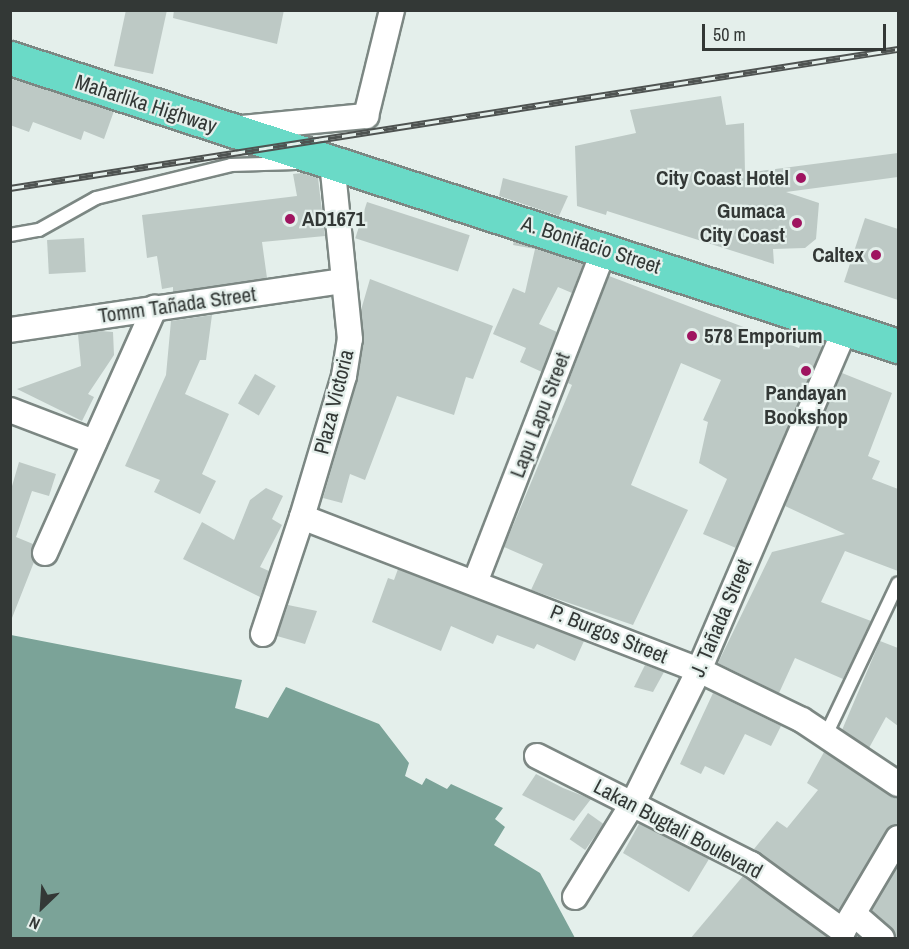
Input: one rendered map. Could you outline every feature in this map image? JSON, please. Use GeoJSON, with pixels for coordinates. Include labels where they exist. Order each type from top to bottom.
{"type":"FeatureCollection","features":[{"type":"Feature","properties":{"kind":"main road","name":"Maharlika Highway"},"geometry":{"type":"LineString","coordinates":[[10,58],[282,148]]}},
{"type":"Feature","properties":{"kind":"main road","name":"A. Bonifacio Street"},"geometry":{"type":"LineString","coordinates":[[282,148],[332,162],[898,346]]}},
{"type":"Feature","properties":{"kind":"street"},"geometry":{"type":"LineString","coordinates":[[224,129],[366,116],[392,10]]}},
{"type":"Feature","properties":{"kind":"street","name":"Plaza Victoria"},"geometry":{"type":"LineString","coordinates":[[263,634],[302,518],[344,376],[350,339],[332,162]]}},
{"type":"Feature","properties":{"kind":"street","name":"Lapu Lapu Street"},"geometry":{"type":"LineString","coordinates":[[476,580],[604,250]]}},
{"type":"Feature","properties":{"kind":"street","name":"Tomm Tañada Street"},"geometry":{"type":"LineString","coordinates":[[10,330],[343,281]]}},
{"type":"Feature","properties":{"kind":"street"},"geometry":{"type":"LineString","coordinates":[[45,553],[155,307]]}},
{"type":"Feature","properties":{"kind":"street","name":"J. Tañada Street"},"geometry":{"type":"LineString","coordinates":[[575,897],[633,803],[699,670],[845,329]]}},
{"type":"Feature","properties":{"kind":"street"},"geometry":{"type":"LineString","coordinates":[[10,410],[94,442]]}},
{"type":"Feature","properties":{"kind":"street","name":"P. Burgos Street"},"geometry":{"type":"LineString","coordinates":[[302,518],[476,580],[699,670],[802,720],[898,784]]}},
{"type":"Feature","properties":{"kind":"street","name":"Lakan Bugtali Boulevard"},"geometry":{"type":"LineString","coordinates":[[537,756],[751,864],[844,928],[882,939]]}},
{"type":"Feature","properties":{"kind":"street"},"geometry":{"type":"LineString","coordinates":[[844,928],[898,838]]}},
{"type":"Feature","properties":{"kind":"lane"},"geometry":{"type":"LineString","coordinates":[[10,235],[39,230],[96,198],[231,165],[332,162]]}},
{"type":"Feature","properties":{"kind":"lane"},"geometry":{"type":"LineString","coordinates":[[825,737],[898,583]]}},
{"type":"Feature","properties":{"kind":"shaded area"},"geometry":{"type":"Polygon","coordinates":[[[11,635],[242,680],[235,708],[268,718],[286,687],[379,724],[409,763],[405,776],[422,785],[426,778],[447,789],[451,784],[503,808],[495,819],[505,827],[494,845],[540,873],[575,938],[11,938],[11,635]]]}},
{"type":"Feature","properties":{"kind":"building"},"geometry":{"type":"Polygon","coordinates":[[[126,10],[167,10],[153,74],[114,66],[126,10]]]}},
{"type":"Feature","properties":{"kind":"building"},"geometry":{"type":"Polygon","coordinates":[[[174,10],[284,10],[277,44],[173,18],[174,10]]]}},
{"type":"Feature","properties":{"kind":"building"},"geometry":{"type":"Polygon","coordinates":[[[10,78],[114,111],[104,139],[84,131],[81,140],[33,122],[29,132],[10,125],[10,78]]]}},
{"type":"Feature","properties":{"kind":"building"},"geometry":{"type":"Polygon","coordinates":[[[721,96],[726,125],[744,123],[745,173],[898,153],[898,177],[786,192],[819,203],[816,239],[805,248],[773,249],[774,264],[607,211],[606,215],[577,206],[575,146],[636,133],[630,110],[721,96]]]}},
{"type":"Feature","properties":{"kind":"building"},"geometry":{"type":"Polygon","coordinates":[[[302,173],[318,178],[325,236],[262,242],[267,278],[173,292],[173,287],[162,289],[157,256],[147,258],[142,215],[297,196],[293,174],[302,173]]]}},
{"type":"Feature","properties":{"kind":"building"},"geometry":{"type":"Polygon","coordinates":[[[503,178],[568,196],[559,216],[499,196],[503,178]]]}},
{"type":"Feature","properties":{"kind":"building"},"geometry":{"type":"Polygon","coordinates":[[[367,202],[470,235],[458,272],[355,238],[367,202]]]}},
{"type":"Feature","properties":{"kind":"building","name":"Caltex"},"geometry":{"type":"Polygon","coordinates":[[[865,218],[898,229],[898,300],[844,282],[865,218]]]}},
{"type":"Feature","properties":{"kind":"building"},"geometry":{"type":"Polygon","coordinates":[[[84,238],[86,272],[49,274],[47,240],[84,238]]]}},
{"type":"Feature","properties":{"kind":"building"},"geometry":{"type":"Polygon","coordinates":[[[514,241],[583,264],[572,293],[558,287],[539,324],[557,332],[542,372],[520,362],[526,348],[493,334],[513,288],[525,293],[535,249],[513,245],[514,241]]]}},
{"type":"Feature","properties":{"kind":"building"},"geometry":{"type":"Polygon","coordinates":[[[609,276],[799,348],[802,340],[822,347],[736,548],[703,534],[727,479],[699,463],[708,422],[703,420],[721,380],[681,363],[631,485],[688,510],[633,625],[531,590],[543,564],[504,547],[572,385],[568,383],[609,276]]]}},
{"type":"Feature","properties":{"kind":"building"},"geometry":{"type":"Polygon","coordinates":[[[370,279],[493,326],[473,379],[466,377],[454,415],[397,396],[365,480],[350,474],[342,503],[323,498],[358,378],[364,341],[361,310],[370,279]]]}},
{"type":"Feature","properties":{"kind":"building"},"geometry":{"type":"Polygon","coordinates":[[[212,315],[206,360],[200,360],[185,394],[229,414],[202,474],[216,481],[200,514],[154,492],[160,480],[125,466],[166,375],[171,321],[212,315]]]}},
{"type":"Feature","properties":{"kind":"building"},"geometry":{"type":"Polygon","coordinates":[[[113,332],[114,355],[88,394],[94,397],[82,421],[17,389],[81,366],[78,334],[113,332]]]}},
{"type":"Feature","properties":{"kind":"building"},"geometry":{"type":"Polygon","coordinates":[[[842,373],[892,393],[868,456],[880,461],[872,479],[898,489],[898,571],[845,551],[821,602],[871,621],[843,679],[795,658],[779,693],[718,663],[772,552],[845,534],[785,506],[842,373]]]}},
{"type":"Feature","properties":{"kind":"building"},"geometry":{"type":"Polygon","coordinates":[[[255,374],[276,386],[259,415],[238,403],[255,374]]]}},
{"type":"Feature","properties":{"kind":"building"},"geometry":{"type":"Polygon","coordinates":[[[19,462],[56,474],[49,496],[32,491],[16,537],[33,544],[34,562],[12,618],[10,493],[19,462]]]}},
{"type":"Feature","properties":{"kind":"building"},"geometry":{"type":"Polygon","coordinates":[[[266,488],[283,496],[272,519],[282,525],[260,567],[269,571],[260,597],[183,559],[202,522],[234,540],[250,500],[266,488]]]}},
{"type":"Feature","properties":{"kind":"building"},"geometry":{"type":"Polygon","coordinates":[[[398,569],[584,641],[575,661],[537,644],[534,649],[497,635],[493,644],[451,626],[441,651],[372,622],[388,578],[394,580],[398,569]]]}},
{"type":"Feature","properties":{"kind":"building"},"geometry":{"type":"Polygon","coordinates":[[[288,605],[317,611],[305,644],[277,636],[288,605]]]}},
{"type":"Feature","properties":{"kind":"building"},"geometry":{"type":"Polygon","coordinates":[[[880,641],[898,648],[898,726],[886,717],[869,748],[842,730],[880,641]]]}},
{"type":"Feature","properties":{"kind":"building"},"geometry":{"type":"Polygon","coordinates":[[[645,665],[664,672],[653,692],[634,687],[645,665]]]}},
{"type":"Feature","properties":{"kind":"building"},"geometry":{"type":"Polygon","coordinates":[[[713,693],[781,726],[771,746],[745,734],[724,775],[705,766],[701,774],[680,764],[713,693]]]}},
{"type":"Feature","properties":{"kind":"building"},"geometry":{"type":"Polygon","coordinates":[[[824,752],[898,798],[898,824],[886,831],[839,910],[754,849],[777,821],[787,828],[818,790],[807,783],[824,752]]]}},
{"type":"Feature","properties":{"kind":"building"},"geometry":{"type":"Polygon","coordinates":[[[536,774],[591,799],[574,821],[522,795],[536,774]]]}},
{"type":"Feature","properties":{"kind":"building"},"geometry":{"type":"Polygon","coordinates":[[[588,813],[604,824],[585,850],[570,839],[588,813]]]}},
{"type":"Feature","properties":{"kind":"building"},"geometry":{"type":"Polygon","coordinates":[[[639,824],[709,859],[689,892],[623,853],[639,824]]]}},
{"type":"Feature","properties":{"kind":"building"},"geometry":{"type":"Polygon","coordinates":[[[898,865],[898,939],[896,939],[892,928],[872,910],[898,865]]]}},
{"type":"Feature","properties":{"kind":"building"},"geometry":{"type":"Polygon","coordinates":[[[744,876],[829,939],[690,939],[744,876]]]}},
{"type":"Feature","properties":{"kind":"railway"},"geometry":{"type":"LineString","coordinates":[[10,188],[898,49]]}},
{"type":"Feature","properties":{"kind":"place","name":"City Coast Hotel"},"geometry":{"type":"Point","coordinates":[801,178]}},
{"type":"Feature","properties":{"kind":"place","name":"AD1671"},"geometry":{"type":"Point","coordinates":[290,219]}},
{"type":"Feature","properties":{"kind":"place","name":"Gumaca City Coast"},"geometry":{"type":"Point","coordinates":[797,223]}},
{"type":"Feature","properties":{"kind":"place","name":"Caltex"},"geometry":{"type":"Point","coordinates":[876,255]}},
{"type":"Feature","properties":{"kind":"place","name":"578 Emporium"},"geometry":{"type":"Point","coordinates":[692,336]}},
{"type":"Feature","properties":{"kind":"place","name":"Pandayan Bookshop"},"geometry":{"type":"Point","coordinates":[806,371]}}]}
